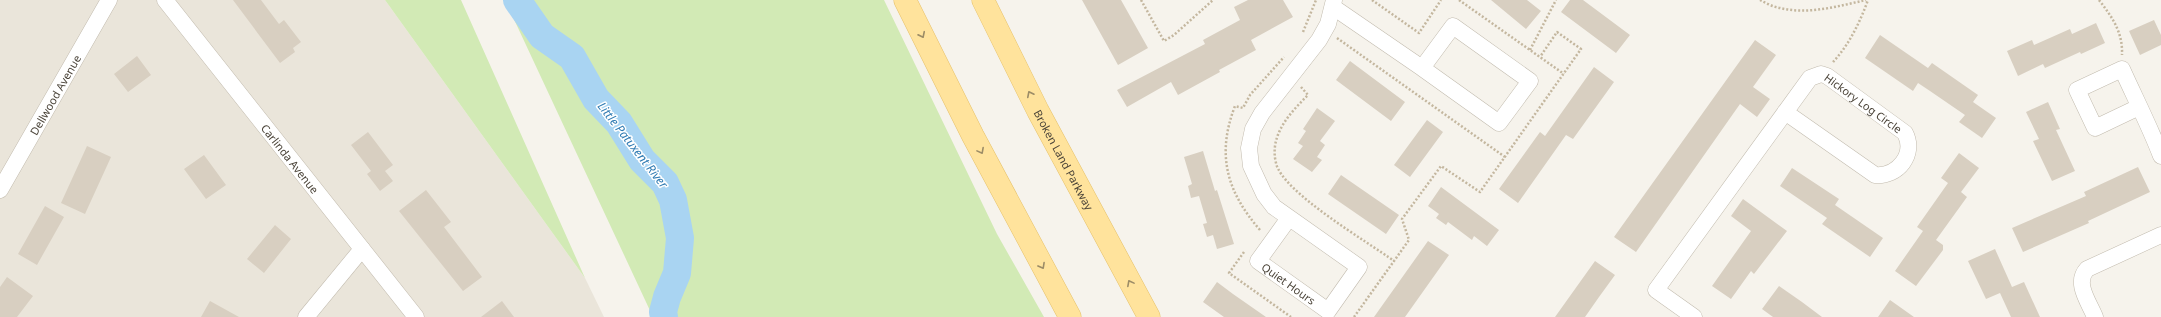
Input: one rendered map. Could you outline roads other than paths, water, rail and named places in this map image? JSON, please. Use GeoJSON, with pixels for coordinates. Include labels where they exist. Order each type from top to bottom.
{"type":"FeatureCollection","features":[{"type":"Feature","properties":{"kind":"main road"},"geometry":{"type":"LineString","coordinates":[[905,0],[973,136],[1070,317]]}},
{"type":"Feature","properties":{"kind":"main road","name":"Broken Land Parkway"},"geometry":{"type":"LineString","coordinates":[[983,0],[1038,111],[1149,317]]}},
{"type":"Feature","properties":{"kind":"street","name":"Dellwood Avenue"},"geometry":{"type":"LineString","coordinates":[[0,190],[109,0]]}},
{"type":"Feature","properties":{"kind":"street","name":"Carlinda Avenue"},"geometry":{"type":"LineString","coordinates":[[165,0],[416,317]]}},
{"type":"Feature","properties":{"kind":"street"},"geometry":{"type":"LineString","coordinates":[[1337,7],[1422,68],[1499,123],[1530,81],[1453,26],[1422,68]]}},
{"type":"Feature","properties":{"kind":"street","name":"Quiet Hours"},"geometry":{"type":"LineString","coordinates":[[1289,218],[1258,261],[1328,311],[1359,267],[1274,207],[1264,194],[1251,166],[1249,148],[1254,130],[1262,113],[1319,40],[1337,7]]}},
{"type":"Feature","properties":{"kind":"street"},"geometry":{"type":"LineString","coordinates":[[2139,107],[2095,128],[2077,90],[2122,69],[2161,156]]}},
{"type":"Feature","properties":{"kind":"street","name":"Hickory Log Circle"},"geometry":{"type":"LineString","coordinates":[[1694,317],[1656,290],[1785,112],[1810,78],[1821,74],[1827,76],[1905,133],[1910,146],[1908,152],[1896,170],[1883,176],[1875,175],[1785,112]]}},
{"type":"Feature","properties":{"kind":"street"},"geometry":{"type":"LineString","coordinates":[[2095,317],[2081,286],[2080,279],[2084,272],[2087,269],[2161,235]]}},
{"type":"Feature","properties":{"kind":"street"},"geometry":{"type":"LineString","coordinates":[[306,317],[362,249]]}},
{"type":"Feature","properties":{"kind":"waterway","name":"Little Patuxent River"},"geometry":{"type":"LineString","coordinates":[[517,0],[542,36],[572,57],[596,99],[619,123],[642,160],[665,183],[673,200],[680,238],[677,273],[667,297],[663,312],[664,317]]}}]}
